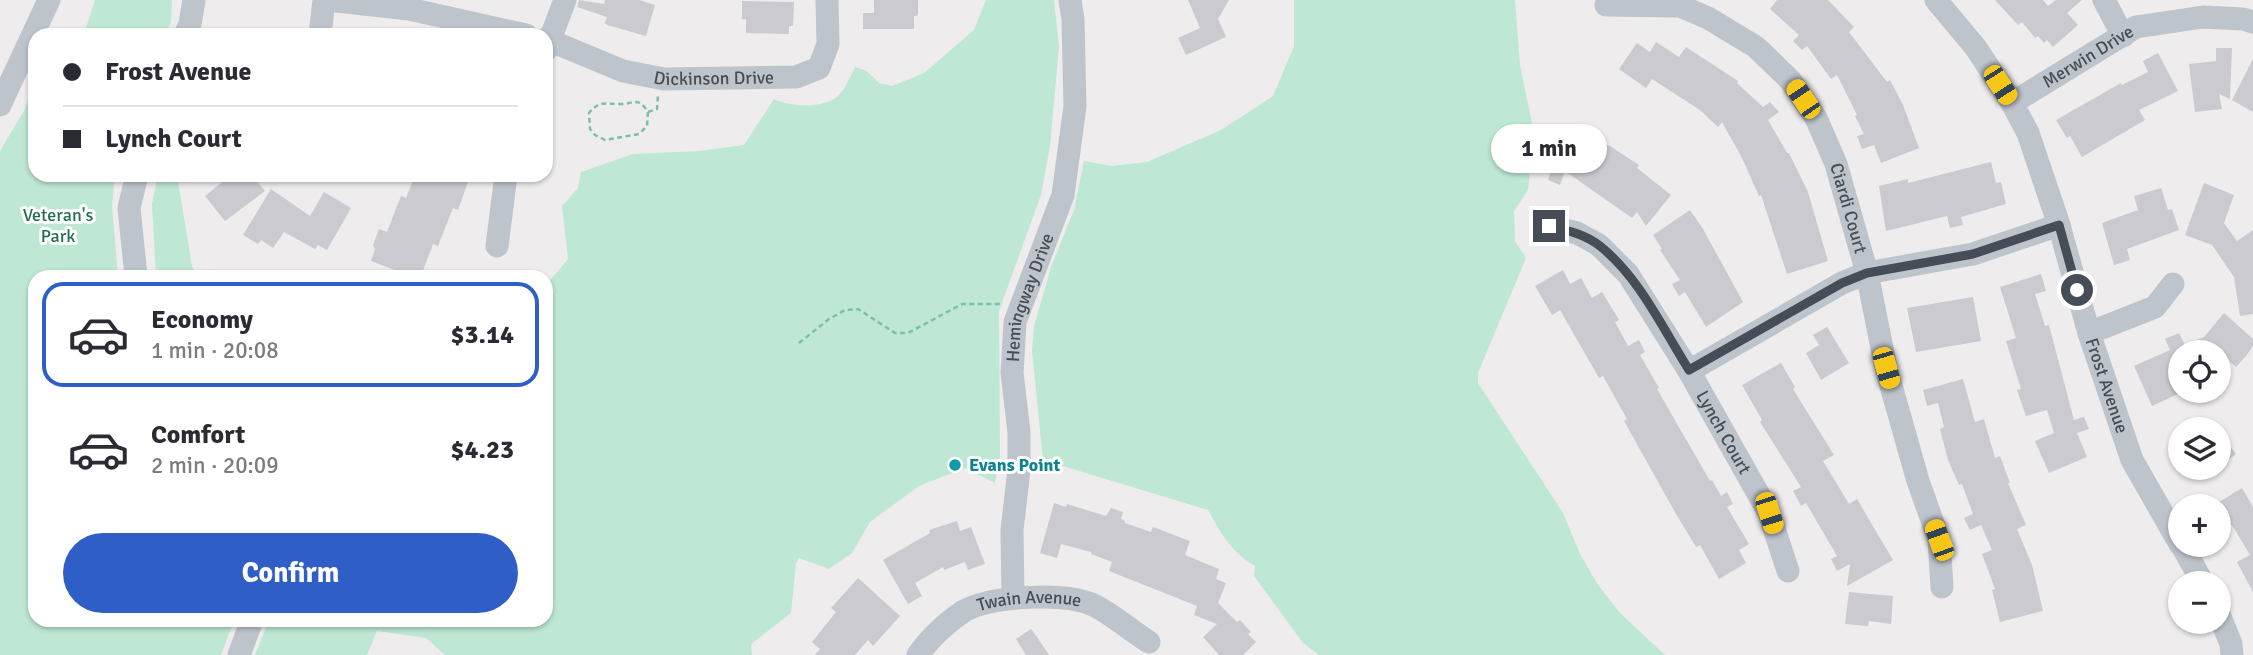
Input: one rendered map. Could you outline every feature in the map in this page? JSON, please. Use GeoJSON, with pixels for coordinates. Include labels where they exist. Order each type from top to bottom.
{"type":"FeatureCollection","features":[{"type":"Feature","properties":{"kind":"street"},"geometry":{"type":"LineString","coordinates":[[36,28],[49,0]]}},
{"type":"Feature","properties":{"kind":"street"},"geometry":{"type":"LineString","coordinates":[[188,28],[194,0]]}},
{"type":"Feature","properties":{"kind":"street"},"geometry":{"type":"LineString","coordinates":[[321,28],[326,0],[409,9],[494,28]]}},
{"type":"Feature","properties":{"kind":"street"},"geometry":{"type":"LineString","coordinates":[[553,29],[565,0]]}},
{"type":"Feature","properties":{"kind":"street","name":"Dickinson Drive"},"geometry":{"type":"LineString","coordinates":[[553,45],[623,71],[664,79],[796,77],[819,68],[828,44],[827,0]]}},
{"type":"Feature","properties":{"kind":"street","name":"Hemingway Drive"},"geometry":{"type":"LineString","coordinates":[[1013,598],[1012,530],[1020,470],[1019,432],[1012,373],[1014,322],[1063,195],[1075,106],[1073,19],[1070,0]]}},
{"type":"Feature","properties":{"kind":"street","name":"Frost Avenue"},"geometry":{"type":"LineString","coordinates":[[1936,0],[1976,48],[2028,133],[2059,225],[2089,333],[2132,460],[2168,522]]}},
{"type":"Feature","properties":{"kind":"street"},"geometry":{"type":"LineString","coordinates":[[2104,0],[2123,36]]}},
{"type":"Feature","properties":{"kind":"street","name":"Ciardi Court"},"geometry":{"type":"LineString","coordinates":[[1606,5],[1680,6],[1708,18],[1756,47],[1790,80],[1816,118],[1836,163],[1867,273],[1886,368],[1918,481],[1939,540],[1942,587]]}},
{"type":"Feature","properties":{"kind":"street","name":"Merwin Drive"},"geometry":{"type":"LineString","coordinates":[[2012,103],[2136,27],[2203,17],[2253,22]]}},
{"type":"Feature","properties":{"kind":"street"},"geometry":{"type":"LineString","coordinates":[[0,105],[28,45]]}},
{"type":"Feature","properties":{"kind":"street"},"geometry":{"type":"LineString","coordinates":[[135,182],[129,208],[135,270]]}},
{"type":"Feature","properties":{"kind":"street"},"geometry":{"type":"LineString","coordinates":[[497,246],[505,182]]}},
{"type":"Feature","properties":{"kind":"street"},"geometry":{"type":"LineString","coordinates":[[1689,370],[1842,283],[1867,273],[1973,254],[2059,225]]}},
{"type":"Feature","properties":{"kind":"street","name":"Lynch Court"},"geometry":{"type":"LineString","coordinates":[[1549,226],[1577,233],[1599,245],[1628,274],[1689,370],[1769,513],[1788,571]]}},
{"type":"Feature","properties":{"kind":"street"},"geometry":{"type":"LineString","coordinates":[[2089,333],[2155,307],[2173,284]]}},
{"type":"Feature","properties":{"kind":"street","name":"Twain Avenue"},"geometry":{"type":"LineString","coordinates":[[918,655],[927,642],[966,610],[1013,598],[1053,596],[1090,604],[1149,642]]}},
{"type":"Feature","properties":{"kind":"street"},"geometry":{"type":"LineString","coordinates":[[239,655],[249,627]]}},
{"type":"Feature","properties":{"kind":"street"},"geometry":{"type":"LineString","coordinates":[[2227,634],[2232,655]]}},
{"type":"Feature","properties":{"kind":"path"},"geometry":{"type":"LineString","coordinates":[[648,112],[657,109],[658,93]]}},
{"type":"Feature","properties":{"kind":"path"},"geometry":{"type":"LineString","coordinates":[[637,102],[648,112],[647,126],[634,135],[606,140],[595,135],[590,129],[589,113],[600,103],[637,102]]}},
{"type":"Feature","properties":{"kind":"path"},"geometry":{"type":"LineString","coordinates":[[799,343],[829,318],[845,310],[858,309],[895,333],[908,333],[962,304],[1003,304]]}},
{"type":"Feature","properties":{"kind":"green space"},"geometry":{"type":"Polygon","coordinates":[[[95,0],[172,0],[171,23],[168,28],[86,28],[95,0]]]}},
{"type":"Feature","properties":{"kind":"green space"},"geometry":{"type":"Polygon","coordinates":[[[986,0],[1054,0],[1059,46],[1050,146],[1041,195],[999,311],[1000,456],[995,483],[965,468],[919,486],[870,522],[852,553],[829,569],[799,558],[796,563],[791,613],[751,644],[752,655],[445,655],[426,638],[377,631],[367,655],[255,655],[266,627],[553,627],[553,277],[568,259],[562,206],[578,188],[581,172],[633,154],[700,151],[744,145],[774,99],[789,104],[824,103],[838,96],[855,67],[867,71],[879,83],[892,86],[924,73],[974,30],[986,0]]]}},
{"type":"Feature","properties":{"kind":"green space"},"geometry":{"type":"Polygon","coordinates":[[[1294,0],[1515,0],[1520,65],[1534,133],[1528,190],[1514,211],[1515,241],[1526,258],[1478,373],[1478,383],[1563,513],[1580,554],[1598,585],[1620,613],[1665,655],[1319,655],[1303,643],[1254,576],[1255,566],[1222,535],[1208,510],[1043,460],[1032,351],[1034,326],[1051,267],[1074,210],[1084,161],[1112,166],[1147,162],[1221,130],[1273,96],[1294,46],[1294,0]]]}},
{"type":"Feature","properties":{"kind":"green space","name":"Veteran's Park"},"geometry":{"type":"Polygon","coordinates":[[[28,100],[28,182],[114,182],[112,207],[117,270],[28,270],[28,627],[231,627],[221,655],[0,655],[0,151],[28,100]]]}},
{"type":"Feature","properties":{"kind":"green space"},"geometry":{"type":"Polygon","coordinates":[[[157,182],[178,182],[194,270],[156,270],[152,204],[157,182]]]}},
{"type":"Feature","properties":{"kind":"building"},"geometry":{"type":"Polygon","coordinates":[[[579,0],[604,4],[605,0],[639,0],[655,5],[646,36],[607,25],[607,17],[577,7],[579,0]]]}},
{"type":"Feature","properties":{"kind":"building"},"geometry":{"type":"Polygon","coordinates":[[[874,0],[918,0],[914,29],[863,29],[863,13],[874,13],[874,0]]]}},
{"type":"Feature","properties":{"kind":"building"},"geometry":{"type":"Polygon","coordinates":[[[1188,0],[1229,0],[1218,19],[1226,37],[1186,55],[1178,38],[1200,28],[1188,0]]]}},
{"type":"Feature","properties":{"kind":"building"},"geometry":{"type":"Polygon","coordinates":[[[1777,0],[1828,0],[1854,27],[1849,32],[1887,82],[1890,80],[1903,105],[1919,148],[1881,163],[1874,145],[1862,149],[1857,136],[1864,134],[1837,75],[1831,79],[1807,46],[1802,50],[1793,41],[1799,35],[1770,9],[1777,0]]]}},
{"type":"Feature","properties":{"kind":"building"},"geometry":{"type":"Polygon","coordinates":[[[1995,0],[2043,0],[2048,6],[2056,0],[2082,0],[2067,13],[2078,25],[2053,47],[2047,40],[2044,43],[2038,36],[2035,38],[2022,22],[2018,25],[1995,0]]]}},
{"type":"Feature","properties":{"kind":"building"},"geometry":{"type":"Polygon","coordinates":[[[742,1],[794,2],[793,26],[789,26],[789,34],[746,33],[746,19],[742,19],[742,1]]]}},
{"type":"Feature","properties":{"kind":"building"},"geometry":{"type":"Polygon","coordinates":[[[1656,42],[1679,57],[1686,47],[1738,81],[1737,83],[1763,107],[1770,102],[1779,112],[1768,120],[1789,153],[1808,192],[1828,261],[1787,274],[1761,195],[1759,196],[1722,122],[1718,127],[1700,110],[1652,79],[1646,88],[1619,69],[1637,43],[1650,52],[1656,42]]]}},
{"type":"Feature","properties":{"kind":"building"},"geometry":{"type":"Polygon","coordinates":[[[2216,48],[2232,48],[2230,99],[2219,94],[2222,109],[2195,112],[2189,64],[2216,61],[2216,48]]]}},
{"type":"Feature","properties":{"kind":"building"},"geometry":{"type":"Polygon","coordinates":[[[2158,53],[2178,91],[2139,110],[2145,120],[2082,157],[2070,136],[2067,138],[2056,120],[2121,83],[2122,85],[2148,72],[2143,61],[2158,53]]]}},
{"type":"Feature","properties":{"kind":"building"},"geometry":{"type":"Polygon","coordinates":[[[2253,59],[2253,112],[2232,100],[2253,59]]]}},
{"type":"Feature","properties":{"kind":"building"},"geometry":{"type":"Polygon","coordinates":[[[1565,129],[1610,146],[1639,165],[1637,168],[1671,195],[1646,226],[1637,212],[1632,218],[1565,171],[1560,185],[1548,180],[1565,129]]]}},
{"type":"Feature","properties":{"kind":"building"},"geometry":{"type":"Polygon","coordinates":[[[1991,162],[1996,183],[2001,182],[2006,204],[1961,217],[1963,225],[1950,228],[1947,216],[1886,231],[1879,186],[1908,179],[1908,183],[1991,162]]]}},
{"type":"Feature","properties":{"kind":"building"},"geometry":{"type":"Polygon","coordinates":[[[222,182],[258,182],[265,191],[225,221],[205,196],[222,182]]]}},
{"type":"Feature","properties":{"kind":"building"},"geometry":{"type":"Polygon","coordinates":[[[412,182],[468,182],[458,210],[453,208],[438,246],[433,244],[423,270],[394,270],[371,261],[379,229],[387,232],[401,196],[406,198],[412,182]]]}},
{"type":"Feature","properties":{"kind":"building"},"geometry":{"type":"Polygon","coordinates":[[[2204,183],[2234,195],[2224,223],[2237,241],[2253,230],[2253,314],[2240,316],[2234,277],[2212,245],[2185,235],[2204,183]]]}},
{"type":"Feature","properties":{"kind":"building"},"geometry":{"type":"Polygon","coordinates":[[[2161,188],[2168,210],[2172,209],[2179,230],[2127,249],[2130,260],[2114,265],[2102,223],[2138,210],[2134,196],[2161,188]]]}},
{"type":"Feature","properties":{"kind":"building"},"geometry":{"type":"Polygon","coordinates":[[[271,189],[310,216],[324,192],[351,208],[327,250],[318,245],[315,249],[284,232],[273,248],[261,240],[258,244],[243,235],[271,189]]]}},
{"type":"Feature","properties":{"kind":"building"},"geometry":{"type":"Polygon","coordinates":[[[1690,210],[1743,302],[1706,327],[1685,292],[1679,296],[1672,284],[1680,280],[1653,235],[1690,210]]]}},
{"type":"Feature","properties":{"kind":"building"},"geometry":{"type":"Polygon","coordinates":[[[1563,270],[1570,284],[1581,278],[1592,298],[1602,292],[1619,320],[1615,322],[1628,346],[1639,340],[1645,352],[1640,355],[1659,388],[1657,389],[1710,481],[1712,480],[1721,496],[1727,492],[1733,504],[1727,507],[1749,544],[1739,550],[1746,563],[1719,579],[1700,545],[1696,547],[1676,514],[1624,421],[1627,419],[1603,376],[1599,378],[1560,310],[1552,315],[1535,286],[1563,270]]]}},
{"type":"Feature","properties":{"kind":"building"},"geometry":{"type":"Polygon","coordinates":[[[2041,274],[2046,291],[2035,294],[2045,326],[2049,325],[2074,420],[2084,417],[2089,429],[2077,433],[2087,457],[2049,473],[2035,441],[2054,433],[2047,410],[2026,416],[2017,390],[2021,389],[2006,341],[2016,338],[2000,287],[2041,274]]]}},
{"type":"Feature","properties":{"kind":"building"},"geometry":{"type":"Polygon","coordinates":[[[1973,297],[1981,341],[1916,352],[1907,308],[1973,297]]]}},
{"type":"Feature","properties":{"kind":"building"},"geometry":{"type":"Polygon","coordinates":[[[2224,313],[2253,339],[2253,346],[2236,367],[2231,363],[2231,340],[2197,340],[2204,337],[2224,313]]]}},
{"type":"Feature","properties":{"kind":"building"},"geometry":{"type":"Polygon","coordinates":[[[1827,327],[1849,363],[1821,380],[1806,353],[1819,345],[1813,335],[1827,327]]]}},
{"type":"Feature","properties":{"kind":"building"},"geometry":{"type":"Polygon","coordinates":[[[2179,333],[2182,340],[2168,340],[2168,346],[2165,339],[2179,333]]]}},
{"type":"Feature","properties":{"kind":"building"},"geometry":{"type":"Polygon","coordinates":[[[2168,351],[2168,399],[2152,406],[2134,366],[2168,351]]]}},
{"type":"Feature","properties":{"kind":"building"},"geometry":{"type":"Polygon","coordinates":[[[1781,363],[1795,387],[1793,389],[1834,455],[1823,461],[1849,504],[1857,499],[1893,560],[1847,586],[1850,564],[1837,571],[1831,559],[1837,556],[1806,503],[1801,506],[1793,491],[1801,487],[1760,422],[1762,420],[1742,385],[1781,363]]]}},
{"type":"Feature","properties":{"kind":"building"},"geometry":{"type":"Polygon","coordinates":[[[1963,379],[1975,422],[1984,419],[1995,458],[2000,456],[2026,525],[2017,529],[2032,565],[2043,611],[2000,622],[1992,590],[1995,589],[1982,554],[1992,550],[1981,525],[1970,530],[1964,518],[1973,514],[1962,484],[1959,485],[1948,460],[1940,429],[1944,427],[1938,403],[1927,406],[1923,390],[1963,379]]]}},
{"type":"Feature","properties":{"kind":"building"},"geometry":{"type":"Polygon","coordinates":[[[2242,488],[2253,507],[2253,592],[2237,562],[2250,555],[2231,526],[2231,495],[2242,488]]]}},
{"type":"Feature","properties":{"kind":"building"},"geometry":{"type":"Polygon","coordinates":[[[1054,503],[1066,507],[1067,504],[1106,516],[1111,508],[1123,512],[1121,519],[1125,523],[1151,532],[1153,527],[1190,541],[1185,555],[1219,569],[1216,579],[1226,583],[1218,603],[1237,622],[1240,620],[1256,642],[1243,655],[1219,655],[1203,637],[1217,624],[1194,615],[1197,606],[1109,571],[1112,562],[1091,552],[1061,544],[1057,558],[1040,553],[1054,503]]]}},
{"type":"Feature","properties":{"kind":"building"},"geometry":{"type":"Polygon","coordinates":[[[957,521],[960,531],[971,527],[985,564],[968,570],[965,562],[944,570],[943,567],[915,583],[922,596],[908,604],[883,560],[930,533],[929,530],[957,521]]]}},
{"type":"Feature","properties":{"kind":"building"},"geometry":{"type":"Polygon","coordinates":[[[858,578],[900,616],[873,646],[868,640],[855,655],[815,655],[820,649],[812,642],[836,612],[831,608],[858,578]]]}},
{"type":"Feature","properties":{"kind":"building"},"geometry":{"type":"Polygon","coordinates":[[[1849,592],[1893,596],[1891,624],[1869,621],[1868,626],[1845,624],[1849,592]]]}},
{"type":"Feature","properties":{"kind":"building"},"geometry":{"type":"Polygon","coordinates":[[[1031,629],[1049,655],[1026,655],[1016,639],[1031,629]]]}},
{"type":"Feature","properties":{"kind":"place","name":"Evans Point"},"geometry":{"type":"Point","coordinates":[955,465]}},
{"type":"Feature","properties":{"kind":"route"},"geometry":{"type":"LineString","coordinates":[[1549,226],[1577,233],[1599,245],[1628,274],[1689,370],[1842,283],[1867,273],[1973,254],[2059,225],[2077,290]]}}]}
